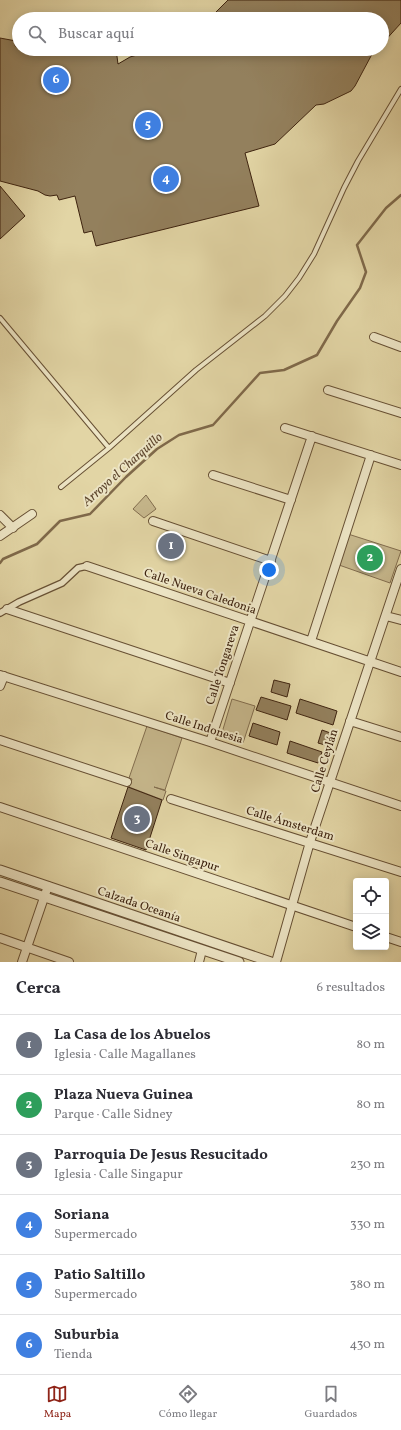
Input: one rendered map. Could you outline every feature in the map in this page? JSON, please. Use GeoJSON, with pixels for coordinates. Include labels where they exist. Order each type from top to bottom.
{"type":"FeatureCollection","features":[{"type":"Feature","properties":{"kind":"street"},"geometry":{"type":"LineString","coordinates":[[374,338],[401,347]]}},
{"type":"Feature","properties":{"kind":"street"},"geometry":{"type":"LineString","coordinates":[[328,390],[401,414]]}},
{"type":"Feature","properties":{"kind":"street"},"geometry":{"type":"LineString","coordinates":[[285,428],[401,465]]}},
{"type":"Feature","properties":{"kind":"street","name":"Calle Tongareva"},"geometry":{"type":"LineString","coordinates":[[210,742],[312,436]]}},
{"type":"Feature","properties":{"kind":"street"},"geometry":{"type":"LineString","coordinates":[[311,641],[372,456]]}},
{"type":"Feature","properties":{"kind":"street"},"geometry":{"type":"LineString","coordinates":[[213,474],[291,500]]}},
{"type":"Feature","properties":{"kind":"street"},"geometry":{"type":"LineString","coordinates":[[0,536],[32,514]]}},
{"type":"Feature","properties":{"kind":"street"},"geometry":{"type":"LineString","coordinates":[[0,515],[13,528]]}},
{"type":"Feature","properties":{"kind":"street"},"geometry":{"type":"LineString","coordinates":[[154,521],[271,561]]}},
{"type":"Feature","properties":{"kind":"street","name":"Calle Nueva Caledonia"},"geometry":{"type":"LineString","coordinates":[[3,611],[19,602],[62,583],[78,568],[87,566],[401,672]]}},
{"type":"Feature","properties":{"kind":"street","name":"Calle Ceylán"},"geometry":{"type":"LineString","coordinates":[[277,960],[310,842],[401,570]]}},
{"type":"Feature","properties":{"kind":"street"},"geometry":{"type":"LineString","coordinates":[[3,611],[230,684]]}},
{"type":"Feature","properties":{"kind":"street"},"geometry":{"type":"LineString","coordinates":[[386,616],[401,620]]}},
{"type":"Feature","properties":{"kind":"street"},"geometry":{"type":"LineString","coordinates":[[0,686],[2,676]]}},
{"type":"Feature","properties":{"kind":"street","name":"Calle Indonesia"},"geometry":{"type":"LineString","coordinates":[[2,676],[210,742],[401,806]]}},
{"type":"Feature","properties":{"kind":"street"},"geometry":{"type":"LineString","coordinates":[[350,721],[401,738]]}},
{"type":"Feature","properties":{"kind":"street"},"geometry":{"type":"LineString","coordinates":[[0,740],[127,782]]}},
{"type":"Feature","properties":{"kind":"street","name":"Calle Ámsterdam"},"geometry":{"type":"LineString","coordinates":[[171,799],[401,872]]}},
{"type":"Feature","properties":{"kind":"street","name":"Calle Singapur"},"geometry":{"type":"LineString","coordinates":[[0,807],[353,926]]}},
{"type":"Feature","properties":{"kind":"street","name":"Calzada Oceanía"},"geometry":{"type":"LineString","coordinates":[[0,870],[277,960]]}},
{"type":"Feature","properties":{"kind":"street","name":"Calzada Oceanía"},"geometry":{"type":"LineString","coordinates":[[0,882],[44,898],[239,962]]}},
{"type":"Feature","properties":{"kind":"street"},"geometry":{"type":"LineString","coordinates":[[22,962],[48,886]]}},
{"type":"Feature","properties":{"kind":"street"},"geometry":{"type":"LineString","coordinates":[[0,938],[69,962]]}},
{"type":"Feature","properties":{"kind":"street"},"geometry":{"type":"LineString","coordinates":[[389,938],[401,942]]}},
{"type":"Feature","properties":{"kind":"street"},"geometry":{"type":"LineString","coordinates":[[199,962],[202,950]]}},
{"type":"Feature","properties":{"kind":"lane"},"geometry":{"type":"LineString","coordinates":[[61,486],[109,448],[196,370],[265,316],[292,288],[314,254],[358,161],[401,89]]}},
{"type":"Feature","properties":{"kind":"lane"},"geometry":{"type":"LineString","coordinates":[[0,318],[109,448]]}},
{"type":"Feature","properties":{"kind":"shaded area"},"geometry":{"type":"Polygon","coordinates":[[[146,495],[156,509],[144,518],[133,509],[146,495]]]}},
{"type":"Feature","properties":{"kind":"shaded area"},"geometry":{"type":"Polygon","coordinates":[[[348,534],[401,551],[390,583],[339,565],[348,534]]]}},
{"type":"Feature","properties":{"kind":"shaded area"},"geometry":{"type":"Polygon","coordinates":[[[232,699],[255,706],[243,743],[221,736],[232,699]]]}},
{"type":"Feature","properties":{"kind":"shaded area"},"geometry":{"type":"Polygon","coordinates":[[[147,726],[182,738],[165,790],[154,787],[166,791],[163,800],[129,787],[132,779],[129,778],[147,726]]]}},
{"type":"Feature","properties":{"kind":"building"},"geometry":{"type":"Polygon","coordinates":[[[228,0],[401,0],[401,23],[389,36],[389,12],[216,12],[228,0]]]}},
{"type":"Feature","properties":{"kind":"building"},"geometry":{"type":"Polygon","coordinates":[[[0,38],[12,40],[12,56],[117,56],[118,64],[134,56],[371,56],[351,91],[324,104],[316,105],[275,144],[245,153],[259,206],[96,246],[92,231],[84,233],[75,196],[59,200],[57,195],[45,195],[38,191],[0,181],[0,38]]]}},
{"type":"Feature","properties":{"kind":"building"},"geometry":{"type":"Polygon","coordinates":[[[0,186],[25,216],[0,239],[0,186]]]}},
{"type":"Feature","properties":{"kind":"building"},"geometry":{"type":"Polygon","coordinates":[[[170,533],[179,536],[172,559],[163,556],[170,533]]]}},
{"type":"Feature","properties":{"kind":"building"},"geometry":{"type":"Polygon","coordinates":[[[274,680],[290,684],[287,697],[271,692],[274,680]]]}},
{"type":"Feature","properties":{"kind":"building"},"geometry":{"type":"Polygon","coordinates":[[[261,697],[291,706],[287,720],[256,710],[261,697]]]}},
{"type":"Feature","properties":{"kind":"building"},"geometry":{"type":"Polygon","coordinates":[[[300,699],[337,711],[333,725],[296,713],[300,699]]]}},
{"type":"Feature","properties":{"kind":"building"},"geometry":{"type":"Polygon","coordinates":[[[253,723],[280,732],[277,745],[249,736],[253,723]]]}},
{"type":"Feature","properties":{"kind":"building"},"geometry":{"type":"Polygon","coordinates":[[[322,730],[336,735],[332,747],[318,743],[322,730]]]}},
{"type":"Feature","properties":{"kind":"building"},"geometry":{"type":"Polygon","coordinates":[[[290,741],[322,752],[318,763],[287,753],[290,741]]]}},
{"type":"Feature","properties":{"kind":"building"},"geometry":{"type":"Polygon","coordinates":[[[128,787],[162,800],[146,850],[111,838],[128,787]]]}},
{"type":"Feature","properties":{"kind":"waterway","name":"Arroyo el Charquillo"},"geometry":{"type":"LineString","coordinates":[[0,563],[3,559],[37,544],[60,521],[90,514],[126,477],[157,449],[179,435],[213,425],[260,373],[284,370],[317,355],[337,321],[360,288],[366,272],[357,245],[386,208],[401,195]]}},
{"type":"Feature","properties":{"kind":"place","name":"Suburbia"},"geometry":{"type":"Point","coordinates":[56,80]}},
{"type":"Feature","properties":{"kind":"place","name":"Patio Saltillo"},"geometry":{"type":"Point","coordinates":[148,125]}},
{"type":"Feature","properties":{"kind":"place","name":"Soriana"},"geometry":{"type":"Point","coordinates":[166,179]}},
{"type":"Feature","properties":{"kind":"place","name":"La Casa de los Abuelos"},"geometry":{"type":"Point","coordinates":[171,546]}},
{"type":"Feature","properties":{"kind":"place","name":"Plaza Nueva Guinea"},"geometry":{"type":"Point","coordinates":[370,558]}},
{"type":"Feature","properties":{"kind":"place","name":"Parroquia De Jesus Resucitado"},"geometry":{"type":"Point","coordinates":[137,819]}}]}
